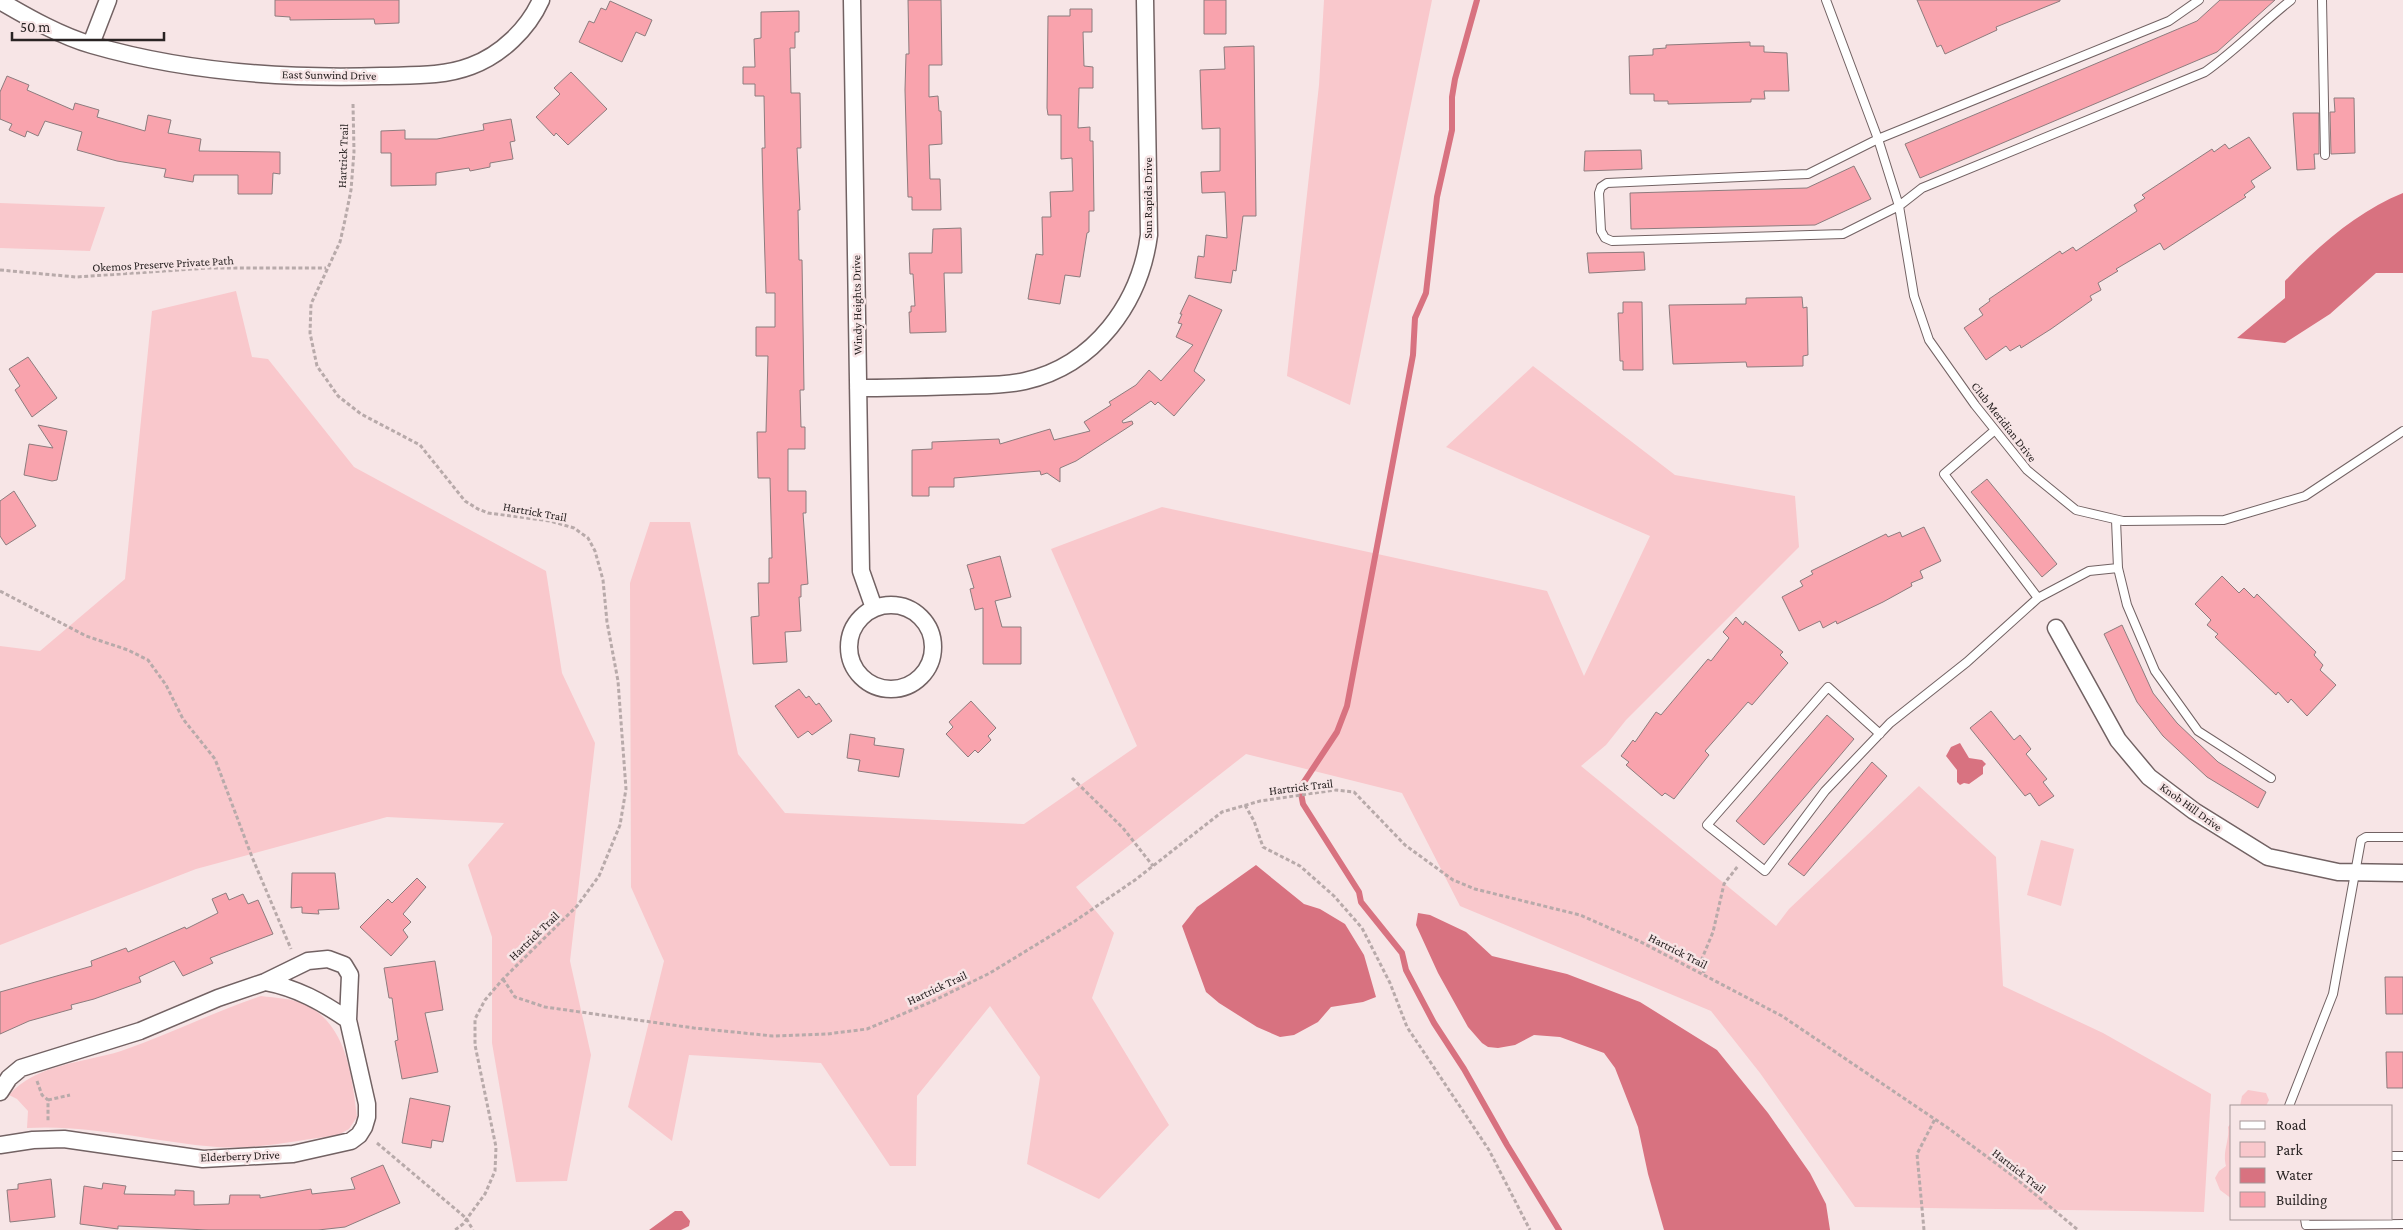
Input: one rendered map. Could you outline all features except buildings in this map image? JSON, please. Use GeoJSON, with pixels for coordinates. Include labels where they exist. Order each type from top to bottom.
{"type":"FeatureCollection","features":[{"type":"Feature","properties":{"kind":"street"},"geometry":{"type":"LineString","coordinates":[[91,44],[108,0]]}},
{"type":"Feature","properties":{"kind":"street","name":"East Sunwind Drive"},"geometry":{"type":"LineString","coordinates":[[0,1],[91,44],[184,64],[271,74],[352,77],[437,75],[473,66],[505,46],[529,20],[541,0]]}},
{"type":"Feature","properties":{"kind":"street","name":"Windy Heights Drive"},"geometry":{"type":"LineString","coordinates":[[852,0],[861,571],[874,608]]}},
{"type":"Feature","properties":{"kind":"street","name":"Sun Rapids Drive"},"geometry":{"type":"LineString","coordinates":[[858,388],[983,385],[1026,381],[1052,371],[1083,354],[1114,324],[1125,308],[1138,282],[1146,254],[1149,234],[1145,0]]}},
{"type":"Feature","properties":{"kind":"street"},"geometry":{"type":"LineString","coordinates":[[896,605],[906,607],[920,616],[930,630],[934,651],[931,662],[918,680],[909,686],[898,689],[876,686],[858,674],[852,664],[849,654],[851,632],[860,618],[874,608],[896,605]]}},
{"type":"Feature","properties":{"kind":"street","name":"Knob Hill Drive"},"geometry":{"type":"LineString","coordinates":[[2056,628],[2118,740],[2149,776],[2194,811],[2268,857],[2299,865],[2355,872],[2403,873]]}},
{"type":"Feature","properties":{"kind":"street","name":"Elderberry Drive"},"geometry":{"type":"LineString","coordinates":[[0,1092],[9,1078],[21,1068],[140,1031],[218,998],[265,982],[308,961],[328,959],[344,965],[350,974],[348,1020],[367,1104],[367,1117],[359,1135],[351,1141],[293,1154],[203,1159],[115,1146],[51,1140],[0,1145]]}},
{"type":"Feature","properties":{"kind":"street"},"geometry":{"type":"LineString","coordinates":[[265,982],[292,988],[317,1000],[348,1020]]}},
{"type":"Feature","properties":{"kind":"lane","name":"Club Meridian Drive"},"geometry":{"type":"LineString","coordinates":[[1826,0],[1878,139],[1899,206],[1914,296],[1928,340],[2027,470],[2076,510],[2123,522],[2224,520],[2305,496],[2403,431]]}},
{"type":"Feature","properties":{"kind":"lane"},"geometry":{"type":"LineString","coordinates":[[2199,0],[2169,21],[1878,139],[1800,176],[1607,183],[1601,187],[1599,193],[1601,231],[1605,238],[1612,241],[1843,234],[1899,206],[1922,188],[2205,72],[2232,53],[2291,0]]}},
{"type":"Feature","properties":{"kind":"lane"},"geometry":{"type":"LineString","coordinates":[[2322,0],[2325,155]]}},
{"type":"Feature","properties":{"kind":"lane"},"geometry":{"type":"LineString","coordinates":[[1995,430],[1944,474],[2038,598]]}},
{"type":"Feature","properties":{"kind":"lane"},"geometry":{"type":"LineString","coordinates":[[2116,520],[2118,568],[2127,605],[2155,671],[2198,731],[2270,778]]}},
{"type":"Feature","properties":{"kind":"lane"},"geometry":{"type":"LineString","coordinates":[[1880,734],[1828,687],[1708,825],[1765,872],[1825,791],[1880,734],[1967,662],[2038,598],[2089,571],[2118,568]]}},
{"type":"Feature","properties":{"kind":"lane"},"geometry":{"type":"LineString","coordinates":[[2289,1105],[2333,994],[2362,840],[2366,837],[2403,837]]}},
{"type":"Feature","properties":{"kind":"lane"},"geometry":{"type":"LineString","coordinates":[[2305,1220],[2306,1225],[2403,1224]]}},
{"type":"Feature","properties":{"kind":"path","name":"Hartrick Trail"},"geometry":{"type":"LineString","coordinates":[[353,104],[354,152],[351,190],[340,242],[326,268],[311,304],[310,333],[318,366],[338,396],[361,414],[420,445],[466,501],[478,509],[488,513],[550,521],[574,528],[588,538],[595,550],[603,580],[607,622],[618,681],[626,789],[620,825],[599,876],[577,906],[503,979],[485,1000],[474,1020],[475,1045],[496,1147],[496,1163],[495,1172],[485,1194],[455,1230]]}},
{"type":"Feature","properties":{"kind":"path","name":"Okemos Preserve Private Path"},"geometry":{"type":"LineString","coordinates":[[0,270],[76,277],[208,268],[326,268]]}},
{"type":"Feature","properties":{"kind":"path"},"geometry":{"type":"LineString","coordinates":[[0,591],[86,636],[128,650],[148,660],[166,685],[184,718],[215,759],[252,857],[299,965]]}},
{"type":"Feature","properties":{"kind":"path"},"geometry":{"type":"LineString","coordinates":[[1072,778],[1123,828],[1153,866]]}},
{"type":"Feature","properties":{"kind":"path","name":"Hartrick Trail"},"geometry":{"type":"LineString","coordinates":[[503,979],[515,997],[545,1007],[694,1028],[773,1036],[827,1034],[867,1029],[931,1002],[990,973],[1075,922],[1153,866],[1222,812],[1260,800],[1335,790],[1354,792],[1405,846],[1453,880],[1475,889],[1580,915],[1639,941],[1782,1016],[1935,1119],[2014,1176],[2078,1230]]}},
{"type":"Feature","properties":{"kind":"path"},"geometry":{"type":"LineString","coordinates":[[1245,805],[1254,821],[1263,847],[1300,866],[1334,896],[1362,928],[1390,983],[1407,1027],[1489,1150],[1530,1230]]}},
{"type":"Feature","properties":{"kind":"path"},"geometry":{"type":"LineString","coordinates":[[1704,974],[1701,961],[1713,932],[1724,884],[1746,856]]}},
{"type":"Feature","properties":{"kind":"path"},"geometry":{"type":"LineString","coordinates":[[31,1064],[42,1095],[48,1100]]}},
{"type":"Feature","properties":{"kind":"path"},"geometry":{"type":"LineString","coordinates":[[48,1100],[70,1095]]}},
{"type":"Feature","properties":{"kind":"path"},"geometry":{"type":"LineString","coordinates":[[48,1100],[46,1109],[51,1140]]}},
{"type":"Feature","properties":{"kind":"path"},"geometry":{"type":"LineString","coordinates":[[1924,1230],[1917,1154],[1935,1119]]}},
{"type":"Feature","properties":{"kind":"path"},"geometry":{"type":"LineString","coordinates":[[376,1143],[466,1218],[473,1230]]}},
{"type":"Feature","properties":{"kind":"green space"},"geometry":{"type":"Polygon","coordinates":[[[1324,0],[1432,0],[1350,405],[1287,376],[1319,85],[1324,0]]]}},
{"type":"Feature","properties":{"kind":"green space"},"geometry":{"type":"Polygon","coordinates":[[[0,203],[105,207],[90,251],[0,248],[0,203]]]}},
{"type":"Feature","properties":{"kind":"green space"},"geometry":{"type":"Polygon","coordinates":[[[236,291],[252,357],[268,359],[354,467],[546,571],[562,673],[595,743],[570,961],[591,1055],[567,1181],[516,1182],[492,1043],[492,937],[468,865],[504,823],[387,817],[196,869],[0,945],[0,646],[40,651],[125,579],[152,311],[236,291]]]}},
{"type":"Feature","properties":{"kind":"green space"},"geometry":{"type":"Polygon","coordinates":[[[1533,366],[1675,475],[1795,496],[1799,547],[1626,720],[1606,745],[1581,766],[1776,926],[1789,909],[1919,786],[1996,857],[2003,986],[2103,1033],[2211,1094],[2204,1212],[1855,1207],[1760,1073],[1711,1011],[1460,906],[1402,793],[1246,754],[1076,887],[1114,933],[1092,998],[1169,1125],[1099,1199],[1027,1164],[1040,1077],[990,1006],[917,1096],[916,1166],[890,1166],[821,1063],[689,1055],[672,1141],[628,1107],[664,961],[631,887],[630,583],[650,522],[690,522],[738,754],[785,813],[1024,824],[1137,746],[1051,549],[1162,507],[1547,591],[1584,676],[1650,536],[1446,447],[1533,366]]]}},
{"type":"Feature","properties":{"kind":"green space"},"geometry":{"type":"Polygon","coordinates":[[[2041,840],[2074,849],[2061,906],[2027,895],[2041,840]]]}},
{"type":"Feature","properties":{"kind":"green space"},"geometry":{"type":"Polygon","coordinates":[[[261,996],[295,1001],[306,1005],[320,1014],[331,1025],[345,1054],[353,1085],[357,1117],[349,1129],[338,1135],[278,1144],[232,1148],[193,1145],[98,1131],[51,1127],[27,1128],[28,1111],[17,1099],[9,1095],[20,1085],[46,1071],[121,1051],[261,996]]]}},
{"type":"Feature","properties":{"kind":"green space"},"geometry":{"type":"Polygon","coordinates":[[[2248,1090],[2266,1093],[2269,1100],[2266,1105],[2240,1105],[2242,1096],[2248,1090]]]}},
{"type":"Feature","properties":{"kind":"green space"},"geometry":{"type":"Polygon","coordinates":[[[2230,1124],[2230,1198],[2220,1190],[2215,1178],[2219,1171],[2226,1166],[2225,1155],[2228,1127],[2230,1124]]]}},
{"type":"Feature","properties":{"kind":"water"},"geometry":{"type":"Polygon","coordinates":[[[2403,193],[2403,273],[2376,273],[2330,314],[2285,343],[2237,338],[2285,298],[2285,281],[2311,255],[2370,209],[2403,193]]]}},
{"type":"Feature","properties":{"kind":"water"},"geometry":{"type":"Polygon","coordinates":[[[1960,743],[1969,758],[1982,760],[1986,764],[1983,767],[1983,774],[1969,784],[1964,783],[1960,785],[1957,782],[1957,770],[1946,756],[1951,747],[1960,743]]]}},
{"type":"Feature","properties":{"kind":"water"},"geometry":{"type":"Polygon","coordinates":[[[1256,865],[1304,904],[1320,909],[1345,924],[1364,955],[1376,997],[1363,1002],[1331,1007],[1318,1022],[1294,1035],[1280,1037],[1257,1027],[1219,1003],[1206,992],[1182,926],[1197,907],[1256,865]]]}},
{"type":"Feature","properties":{"kind":"water"},"geometry":{"type":"Polygon","coordinates":[[[1418,913],[1430,915],[1466,932],[1492,956],[1567,974],[1640,1002],[1717,1050],[1768,1113],[1810,1173],[1826,1204],[1830,1230],[1664,1230],[1648,1174],[1638,1127],[1615,1068],[1604,1053],[1560,1037],[1534,1035],[1515,1045],[1498,1048],[1488,1047],[1482,1043],[1468,1027],[1438,973],[1416,925],[1418,913]]]}},
{"type":"Feature","properties":{"kind":"water"},"geometry":{"type":"Polygon","coordinates":[[[675,1211],[682,1211],[690,1221],[689,1226],[681,1230],[649,1230],[675,1211]]]}},
{"type":"Feature","properties":{"kind":"waterway"},"geometry":{"type":"LineString","coordinates":[[1477,0],[1455,79],[1452,97],[1452,130],[1437,197],[1426,293],[1415,318],[1413,355],[1347,706],[1337,732],[1300,788],[1303,804],[1359,892],[1361,902],[1402,953],[1406,970],[1434,1023],[1464,1069],[1507,1145],[1559,1230]]}}]}
